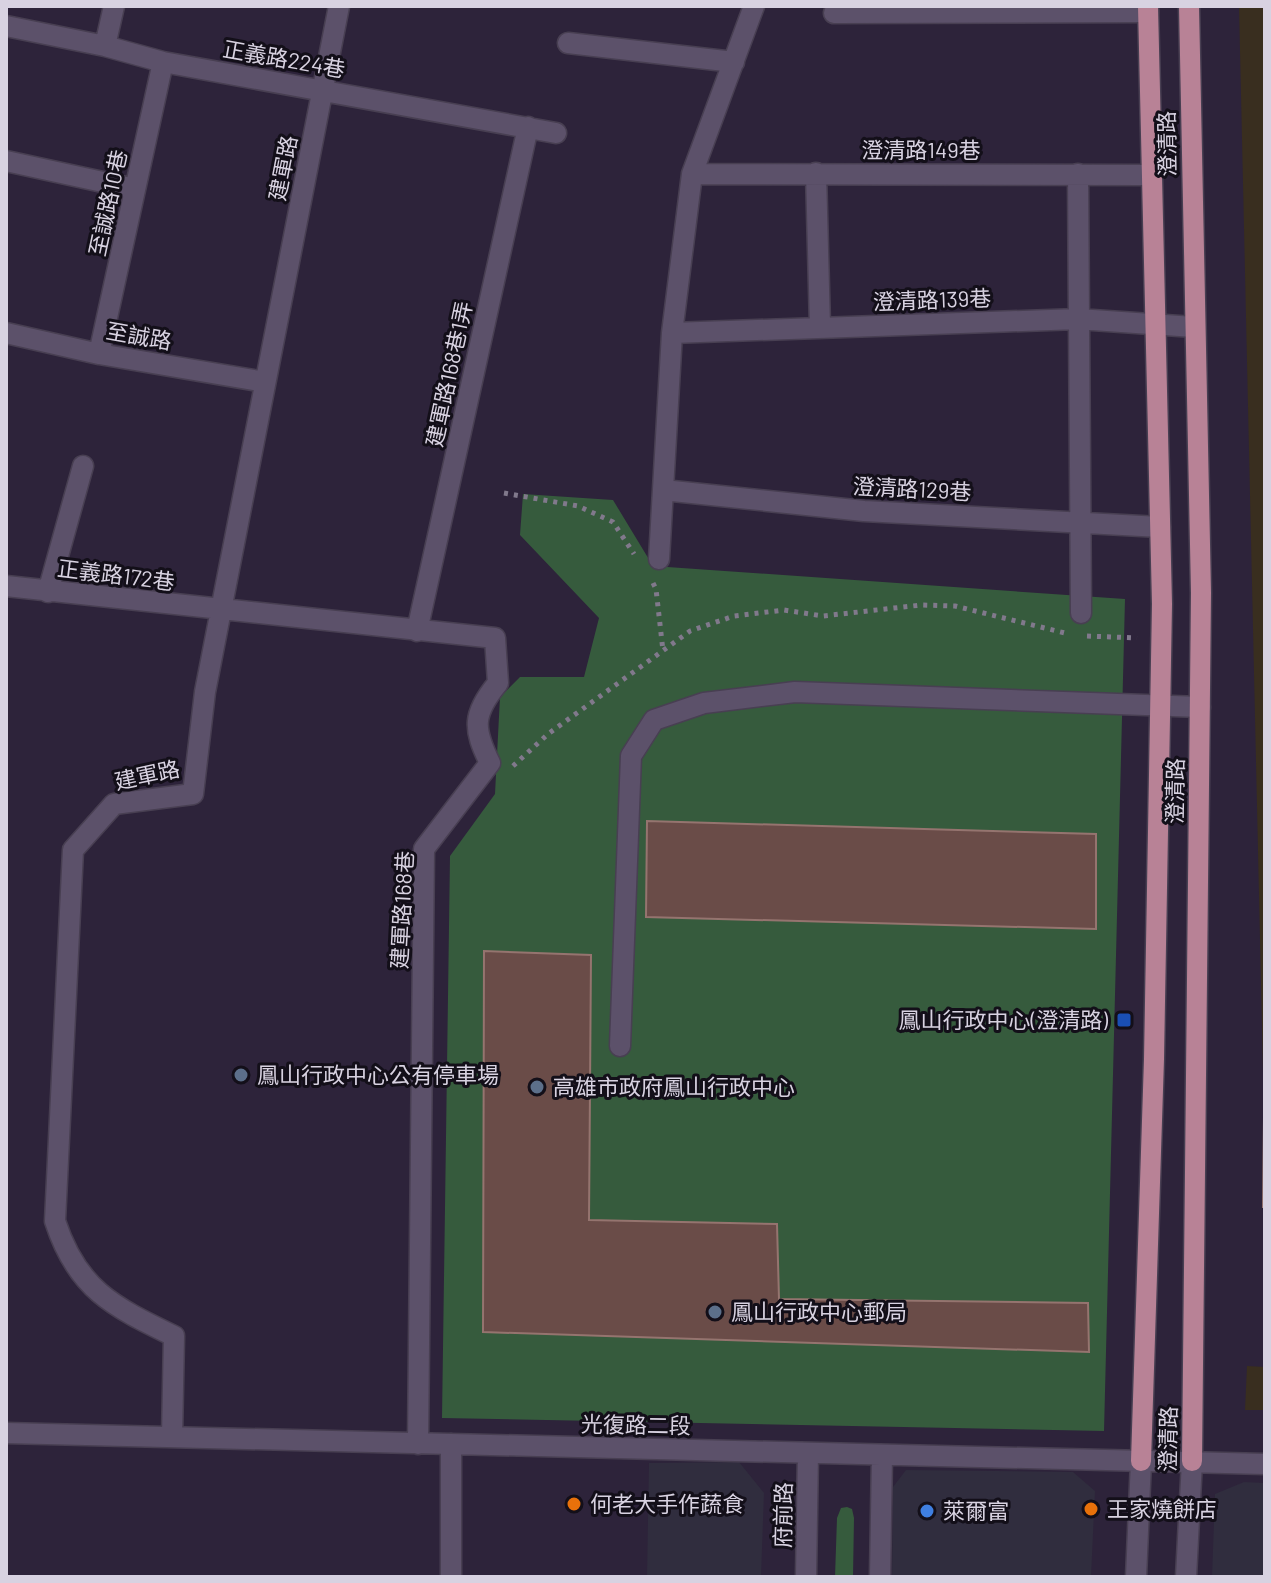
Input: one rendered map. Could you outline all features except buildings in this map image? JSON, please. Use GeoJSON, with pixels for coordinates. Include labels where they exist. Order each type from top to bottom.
{"type":"FeatureCollection","features":[{"type":"Feature","properties":{"kind":"main road","name":"澄清路"},"geometry":{"type":"LineString","coordinates":[[1189,6],[1201,593],[1192,1461]]}},
{"type":"Feature","properties":{"kind":"main road","name":"澄清路"},"geometry":{"type":"LineString","coordinates":[[1141,1461],[1154,1059],[1162,636],[1148,8]]}},
{"type":"Feature","properties":{"kind":"main road","name":"澄清路"},"geometry":{"type":"LineString","coordinates":[[1148,8],[1153,324]]}},
{"type":"Feature","properties":{"kind":"street"},"geometry":{"type":"LineString","coordinates":[[105,46],[114,6]]}},
{"type":"Feature","properties":{"kind":"street","name":"建軍路"},"geometry":{"type":"LineString","coordinates":[[172,1437],[174,1336],[130,1315],[86,1283],[66,1255],[55,1221],[73,850],[114,804],[193,794],[205,692],[339,6]]}},
{"type":"Feature","properties":{"kind":"street"},"geometry":{"type":"LineString","coordinates":[[649,566],[663,490],[672,333],[692,174],[754,6]]}},
{"type":"Feature","properties":{"kind":"street"},"geometry":{"type":"LineString","coordinates":[[834,13],[1148,8]]}},
{"type":"Feature","properties":{"kind":"street","name":"正義路224巷"},"geometry":{"type":"LineString","coordinates":[[6,26],[105,46],[163,62],[556,133]]}},
{"type":"Feature","properties":{"kind":"street"},"geometry":{"type":"LineString","coordinates":[[568,43],[734,62]]}},
{"type":"Feature","properties":{"kind":"street","name":"至誠路10巷"},"geometry":{"type":"LineString","coordinates":[[99,354],[163,62]]}},
{"type":"Feature","properties":{"kind":"street","name":"建軍路168巷1弄"},"geometry":{"type":"LineString","coordinates":[[417,631],[528,127]]}},
{"type":"Feature","properties":{"kind":"street"},"geometry":{"type":"LineString","coordinates":[[6,161],[135,189]]}},
{"type":"Feature","properties":{"kind":"street"},"geometry":{"type":"LineString","coordinates":[[816,173],[820,327]]}},
{"type":"Feature","properties":{"kind":"street","name":"澄清路149巷"},"geometry":{"type":"LineString","coordinates":[[692,174],[1150,175]]}},
{"type":"Feature","properties":{"kind":"street"},"geometry":{"type":"LineString","coordinates":[[1078,174],[1081,613]]}},
{"type":"Feature","properties":{"kind":"street","name":"澄清路139巷"},"geometry":{"type":"LineString","coordinates":[[672,333],[1078,319],[1194,327]]}},
{"type":"Feature","properties":{"kind":"street","name":"至誠路"},"geometry":{"type":"LineString","coordinates":[[6,333],[99,354],[265,382]]}},
{"type":"Feature","properties":{"kind":"street"},"geometry":{"type":"LineString","coordinates":[[48,592],[83,466]]}},
{"type":"Feature","properties":{"kind":"street","name":"澄清路129巷"},"geometry":{"type":"LineString","coordinates":[[663,490],[864,511],[1160,527]]}},
{"type":"Feature","properties":{"kind":"street","name":"正義路172巷"},"geometry":{"type":"LineString","coordinates":[[6,586],[220,612]]}},
{"type":"Feature","properties":{"kind":"street"},"geometry":{"type":"LineString","coordinates":[[220,612],[495,638],[498,683],[482,702],[476,734],[490,763]]}},
{"type":"Feature","properties":{"kind":"street"},"geometry":{"type":"LineString","coordinates":[[620,1046],[631,756],[654,720],[704,703],[795,692],[1200,707]]}},
{"type":"Feature","properties":{"kind":"street","name":"建軍路168巷"},"geometry":{"type":"LineString","coordinates":[[418,1444],[424,849],[490,763]]}},
{"type":"Feature","properties":{"kind":"street","name":"光復路二段"},"geometry":{"type":"LineString","coordinates":[[6,1433],[1265,1464]]}},
{"type":"Feature","properties":{"kind":"street"},"geometry":{"type":"LineString","coordinates":[[451,1444],[451,1577]]}},
{"type":"Feature","properties":{"kind":"street","name":"府前路"},"geometry":{"type":"LineString","coordinates":[[806,1577],[808,1453]]}},
{"type":"Feature","properties":{"kind":"street"},"geometry":{"type":"LineString","coordinates":[[880,1577],[882,1455]]}},
{"type":"Feature","properties":{"kind":"street","name":"澄清路"},"geometry":{"type":"LineString","coordinates":[[1136,1577],[1141,1461]]}},
{"type":"Feature","properties":{"kind":"street","name":"澄清路"},"geometry":{"type":"LineString","coordinates":[[1186,1577],[1192,1461]]}},
{"type":"Feature","properties":{"kind":"path"},"geometry":{"type":"LineString","coordinates":[[504,493],[578,506],[613,522],[649,566],[656,589],[663,652]]}},
{"type":"Feature","properties":{"kind":"path"},"geometry":{"type":"LineString","coordinates":[[490,763],[512,767],[548,734],[690,631],[734,616],[784,610],[823,616],[921,605],[955,606],[1054,633],[1114,639],[1162,636]]}},
{"type":"Feature","properties":{"kind":"shaded area"},"geometry":{"type":"Polygon","coordinates":[[[1239,6],[1265,6],[1265,1246],[1264,1117],[1239,6]]]}},
{"type":"Feature","properties":{"kind":"shaded area"},"geometry":{"type":"Polygon","coordinates":[[[1247,1366],[1265,1367],[1265,1410],[1245,1410],[1247,1366]]]}},
{"type":"Feature","properties":{"kind":"shaded area"},"geometry":{"type":"Polygon","coordinates":[[[739,1462],[764,1493],[761,1577],[647,1577],[649,1463],[739,1462]]]}},
{"type":"Feature","properties":{"kind":"shaded area"},"geometry":{"type":"Polygon","coordinates":[[[906,1470],[1073,1472],[1095,1491],[1091,1577],[892,1577],[893,1487],[906,1470]]]}},
{"type":"Feature","properties":{"kind":"shaded area"},"geometry":{"type":"Polygon","coordinates":[[[1244,1482],[1265,1483],[1265,1577],[1212,1577],[1215,1494],[1244,1482]]]}},
{"type":"Feature","properties":{"kind":"green space"},"geometry":{"type":"Polygon","coordinates":[[[523,494],[613,500],[653,566],[1125,599],[1104,1431],[442,1418],[450,856],[495,794],[500,697],[520,677],[584,677],[599,618],[520,535],[523,494]]]}},
{"type":"Feature","properties":{"kind":"green space"},"geometry":{"type":"Polygon","coordinates":[[[841,1508],[852,1509],[854,1518],[853,1577],[835,1577],[837,1518],[841,1508]]]}},
{"type":"Feature","properties":{"kind":"place","name":"鳳山行政中心(澄清路)"},"geometry":{"type":"Point","coordinates":[1124,1020]}},
{"type":"Feature","properties":{"kind":"place","name":"鳳山行政中心公有停車場"},"geometry":{"type":"Point","coordinates":[241,1075]}},
{"type":"Feature","properties":{"kind":"place","name":"高雄市政府鳳山行政中心"},"geometry":{"type":"Point","coordinates":[537,1087]}},
{"type":"Feature","properties":{"kind":"place","name":"鳳山行政中心郵局"},"geometry":{"type":"Point","coordinates":[715,1312]}},
{"type":"Feature","properties":{"kind":"place","name":"何老大手作蔬食"},"geometry":{"type":"Point","coordinates":[574,1504]}},
{"type":"Feature","properties":{"kind":"place","name":"王家燒餅店"},"geometry":{"type":"Point","coordinates":[1091,1509]}},
{"type":"Feature","properties":{"kind":"place","name":"萊爾富"},"geometry":{"type":"Point","coordinates":[927,1511]}}]}
